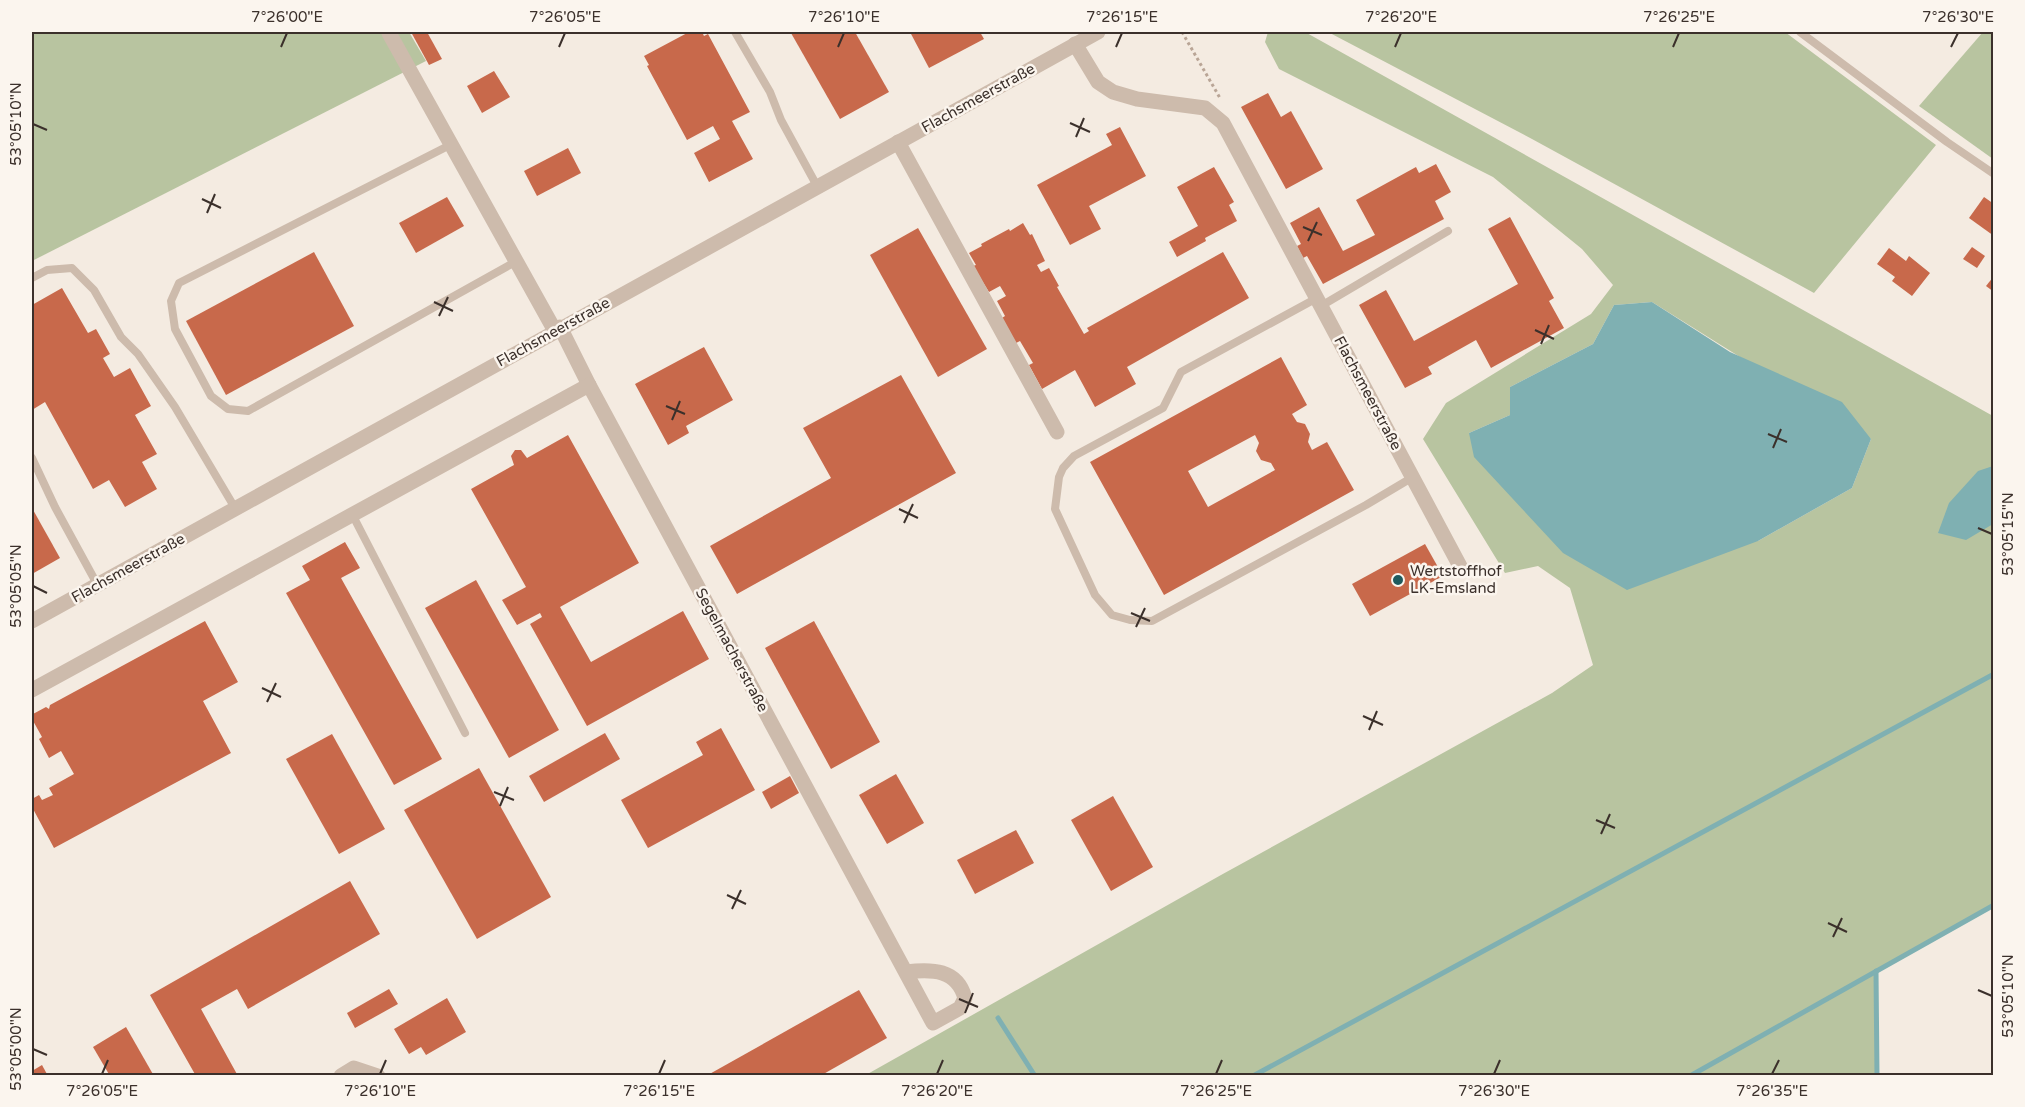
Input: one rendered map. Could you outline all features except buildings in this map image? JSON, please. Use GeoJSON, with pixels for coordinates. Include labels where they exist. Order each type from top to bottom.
{"type":"FeatureCollection","features":[{"type":"Feature","properties":{"kind":"street","name":"Flachsmeerstraße"},"geometry":{"type":"LineString","coordinates":[[32,621],[1098,32]]}},
{"type":"Feature","properties":{"kind":"street","name":"Segelmacherstraße"},"geometry":{"type":"LineString","coordinates":[[390,33],[589,385],[906,972]]}},
{"type":"Feature","properties":{"kind":"street","name":"Flachsmeerstraße"},"geometry":{"type":"LineString","coordinates":[[1075,44],[1098,82],[1113,92],[1137,99],[1205,108],[1223,123],[1461,568]]}},
{"type":"Feature","properties":{"kind":"street"},"geometry":{"type":"LineString","coordinates":[[898,142],[1058,432]]}},
{"type":"Feature","properties":{"kind":"street"},"geometry":{"type":"LineString","coordinates":[[32,690],[589,385]]}},
{"type":"Feature","properties":{"kind":"street"},"geometry":{"type":"LineString","coordinates":[[341,1076],[354,1068],[378,1076]]}},
{"type":"Feature","properties":{"kind":"lane"},"geometry":{"type":"LineString","coordinates":[[735,32],[770,92],[780,120],[817,186]]}},
{"type":"Feature","properties":{"kind":"lane"},"geometry":{"type":"LineString","coordinates":[[1800,32],[1947,142],[1994,174]]}},
{"type":"Feature","properties":{"kind":"lane"},"geometry":{"type":"LineString","coordinates":[[452,144],[179,284],[171,301],[175,329],[211,396],[228,408],[248,411],[517,261]]}},
{"type":"Feature","properties":{"kind":"lane"},"geometry":{"type":"LineString","coordinates":[[1413,477],[1152,621],[1130,620],[1112,615],[1095,595],[1055,509],[1059,477],[1063,468],[1074,456],[1163,408],[1181,372],[1319,302],[1448,231]]}},
{"type":"Feature","properties":{"kind":"lane"},"geometry":{"type":"LineString","coordinates":[[32,279],[47,270],[72,268],[94,290],[121,337],[138,354],[175,407],[235,508]]}},
{"type":"Feature","properties":{"kind":"lane"},"geometry":{"type":"LineString","coordinates":[[32,458],[55,507],[97,585]]}},
{"type":"Feature","properties":{"kind":"lane"},"geometry":{"type":"LineString","coordinates":[[352,514],[465,733]]}},
{"type":"Feature","properties":{"kind":"path"},"geometry":{"type":"LineString","coordinates":[[1182,32],[1224,105]]}},
{"type":"Feature","properties":{"kind":"green space"},"geometry":{"type":"Polygon","coordinates":[[[32,32],[409,32],[426,61],[32,261],[32,32]]]}},
{"type":"Feature","properties":{"kind":"green space"},"geometry":{"type":"Polygon","coordinates":[[[1268,32],[1305,32],[1993,416],[1993,905],[1877,971],[1876,1075],[864,1076],[1221,875],[1552,693],[1593,665],[1570,588],[1538,566],[1505,573],[1423,439],[1446,403],[1591,314],[1613,285],[1582,249],[1493,177],[1279,69],[1265,42],[1268,32]],[[1652,302],[1614,305],[1593,344],[1510,387],[1510,415],[1469,433],[1758,541],[1852,488],[1871,439],[1652,302]]]}},
{"type":"Feature","properties":{"kind":"green space"},"geometry":{"type":"Polygon","coordinates":[[[1328,32],[1785,32],[1936,145],[1814,293],[1532,139],[1328,32]]]}},
{"type":"Feature","properties":{"kind":"green space"},"geometry":{"type":"Polygon","coordinates":[[[1983,32],[1993,32],[1993,159],[1919,106],[1983,32]]]}},
{"type":"Feature","properties":{"kind":"water"},"geometry":{"type":"Polygon","coordinates":[[[1652,302],[1730,352],[1842,402],[1871,439],[1852,488],[1758,541],[1627,590],[1563,553],[1474,457],[1469,433],[1510,415],[1510,387],[1593,344],[1614,305],[1652,302]]]}},
{"type":"Feature","properties":{"kind":"water"},"geometry":{"type":"Polygon","coordinates":[[[1993,466],[1993,524],[1966,540],[1938,533],[1949,503],[1978,471],[1993,466]]]}},
{"type":"Feature","properties":{"kind":"waterway"},"geometry":{"type":"LineString","coordinates":[[1253,1076],[1994,674]]}},
{"type":"Feature","properties":{"kind":"waterway"},"geometry":{"type":"LineString","coordinates":[[1690,1076],[1994,905]]}},
{"type":"Feature","properties":{"kind":"waterway"},"geometry":{"type":"LineString","coordinates":[[1876,971],[1877,1076]]}},
{"type":"Feature","properties":{"kind":"waterway"},"geometry":{"type":"LineString","coordinates":[[998,1018],[1035,1076]]}},
{"type":"Feature","properties":{"kind":"place","name":"Wertstoffhof LK-Emsland"},"geometry":{"type":"Point","coordinates":[1398,580]}}]}
